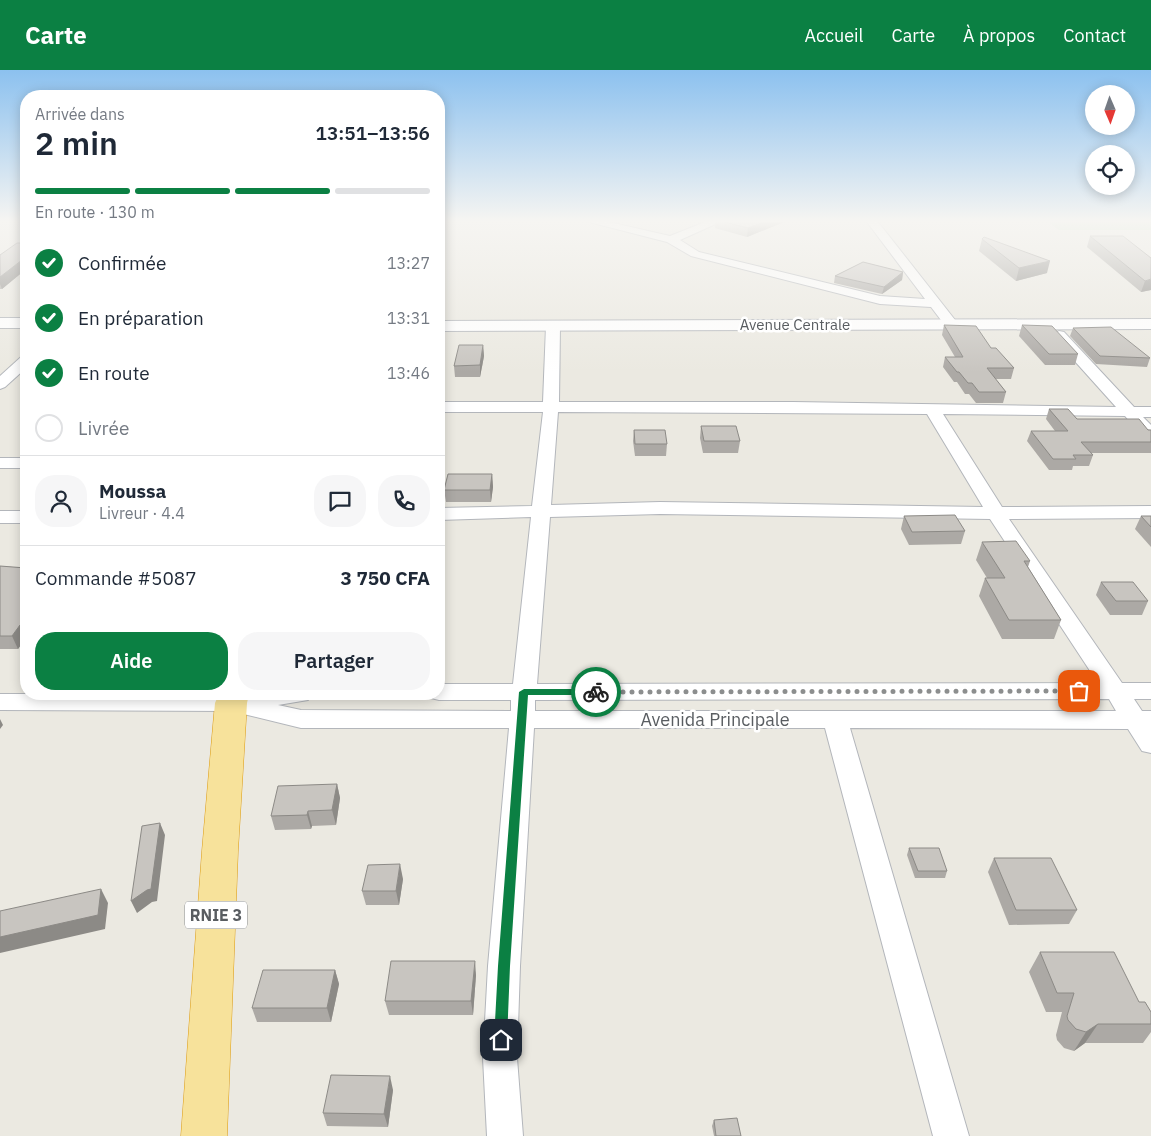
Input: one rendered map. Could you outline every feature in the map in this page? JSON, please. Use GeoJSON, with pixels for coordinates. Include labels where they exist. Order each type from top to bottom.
{"type":"FeatureCollection","features":[{"type":"Feature","properties":{"kind":"highway","name":"RNIE 3"},"geometry":{"type":"LineString","coordinates":[[204,1136],[219,870],[232,700]]}},
{"type":"Feature","properties":{"kind":"street"},"geometry":{"type":"LineString","coordinates":[[766,272],[880,300],[935,303]]}},
{"type":"Feature","properties":{"kind":"street"},"geometry":{"type":"LineString","coordinates":[[911,272],[949,321]]}},
{"type":"Feature","properties":{"kind":"street","name":"Avenue Centrale"},"geometry":{"type":"LineString","coordinates":[[445,326],[949,321],[1151,316]]}},
{"type":"Feature","properties":{"kind":"street","name":"Avenue Centrale"},"geometry":{"type":"LineString","coordinates":[[445,318],[1151,324]]}},
{"type":"Feature","properties":{"kind":"street"},"geometry":{"type":"LineString","coordinates":[[0,323],[20,323]]}},
{"type":"Feature","properties":{"kind":"street"},"geometry":{"type":"LineString","coordinates":[[1048,324],[1151,435]]}},
{"type":"Feature","properties":{"kind":"street"},"geometry":{"type":"LineString","coordinates":[[505,1136],[500,1049],[504,966],[524,692],[551,407],[553,326]]}},
{"type":"Feature","properties":{"kind":"street"},"geometry":{"type":"LineString","coordinates":[[0,384],[20,366]]}},
{"type":"Feature","properties":{"kind":"street"},"geometry":{"type":"LineString","coordinates":[[445,407],[793,407],[1151,412]]}},
{"type":"Feature","properties":{"kind":"street"},"geometry":{"type":"LineString","coordinates":[[932,409],[996,513],[1116,691],[1143,720],[1151,744]]}},
{"type":"Feature","properties":{"kind":"street"},"geometry":{"type":"LineString","coordinates":[[0,463],[20,463]]}},
{"type":"Feature","properties":{"kind":"street"},"geometry":{"type":"LineString","coordinates":[[445,514],[669,508],[996,513],[1151,512]]}},
{"type":"Feature","properties":{"kind":"street"},"geometry":{"type":"LineString","coordinates":[[0,517],[20,517]]}},
{"type":"Feature","properties":{"kind":"street","name":"Avenida Principale"},"geometry":{"type":"LineString","coordinates":[[445,692],[1151,691]]}},
{"type":"Feature","properties":{"kind":"street"},"geometry":{"type":"LineString","coordinates":[[0,702],[116,700]]}},
{"type":"Feature","properties":{"kind":"street","name":"Avenida Principale"},"geometry":{"type":"LineString","coordinates":[[239,700],[301,719],[1143,720]]}},
{"type":"Feature","properties":{"kind":"street"},"geometry":{"type":"LineString","coordinates":[[835,720],[951,1136]]}},
{"type":"Feature","properties":{"kind":"building"},"geometry":{"type":"Polygon","coordinates":[[[0,272],[7,272],[0,277],[0,272]]]}},
{"type":"Feature","properties":{"kind":"building"},"geometry":{"type":"Polygon","coordinates":[[[844,272],[903,272],[884,287],[835,276],[844,272]]]}},
{"type":"Feature","properties":{"kind":"building"},"geometry":{"type":"Polygon","coordinates":[[[1134,272],[1151,272],[1151,279],[1145,281],[1134,272]]]}},
{"type":"Feature","properties":{"kind":"building"},"geometry":{"type":"Polygon","coordinates":[[[944,325],[976,326],[991,348],[996,348],[1014,368],[987,368],[1006,392],[979,392],[972,383],[968,383],[957,372],[945,357],[963,357],[944,325]]]}},
{"type":"Feature","properties":{"kind":"building"},"geometry":{"type":"Polygon","coordinates":[[[1022,325],[1052,326],[1078,354],[1049,354],[1022,325]]]}},
{"type":"Feature","properties":{"kind":"building"},"geometry":{"type":"Polygon","coordinates":[[[1111,327],[1150,358],[1100,356],[1073,328],[1111,327]]]}},
{"type":"Feature","properties":{"kind":"building"},"geometry":{"type":"Polygon","coordinates":[[[459,345],[483,345],[480,365],[454,366],[459,345]]]}},
{"type":"Feature","properties":{"kind":"building"},"geometry":{"type":"Polygon","coordinates":[[[1049,409],[1068,409],[1077,419],[1139,419],[1148,430],[1151,430],[1151,442],[1081,442],[1093,455],[1073,455],[1076,459],[1053,459],[1031,431],[1068,431],[1049,409]]]}},
{"type":"Feature","properties":{"kind":"building"},"geometry":{"type":"Polygon","coordinates":[[[701,426],[736,426],[740,441],[704,441],[701,426]]]}},
{"type":"Feature","properties":{"kind":"building"},"geometry":{"type":"Polygon","coordinates":[[[634,430],[665,430],[667,444],[635,444],[634,430]]]}},
{"type":"Feature","properties":{"kind":"building"},"geometry":{"type":"Polygon","coordinates":[[[448,474],[492,474],[490,490],[445,490],[448,474]]]}},
{"type":"Feature","properties":{"kind":"building"},"geometry":{"type":"Polygon","coordinates":[[[955,515],[965,531],[912,532],[904,516],[955,515]]]}},
{"type":"Feature","properties":{"kind":"building"},"geometry":{"type":"Polygon","coordinates":[[[1141,516],[1151,516],[1151,527],[1141,516]]]}},
{"type":"Feature","properties":{"kind":"building"},"geometry":{"type":"Polygon","coordinates":[[[1016,541],[1030,561],[1024,561],[1061,620],[1009,620],[985,578],[1005,578],[982,542],[1016,541]]]}},
{"type":"Feature","properties":{"kind":"building"},"geometry":{"type":"Polygon","coordinates":[[[0,566],[20,568],[20,625],[12,636],[0,636],[0,566]]]}},
{"type":"Feature","properties":{"kind":"building"},"geometry":{"type":"Polygon","coordinates":[[[1101,582],[1133,582],[1148,601],[1116,601],[1101,582]]]}},
{"type":"Feature","properties":{"kind":"building"},"geometry":{"type":"Polygon","coordinates":[[[337,784],[332,810],[308,811],[307,815],[271,816],[278,786],[337,784]]]}},
{"type":"Feature","properties":{"kind":"building"},"geometry":{"type":"Polygon","coordinates":[[[160,823],[151,889],[131,901],[142,826],[160,823]]]}},
{"type":"Feature","properties":{"kind":"building"},"geometry":{"type":"Polygon","coordinates":[[[909,848],[939,848],[947,871],[918,871],[909,848]]]}},
{"type":"Feature","properties":{"kind":"building"},"geometry":{"type":"Polygon","coordinates":[[[994,858],[1051,858],[1077,910],[1016,910],[994,858]]]}},
{"type":"Feature","properties":{"kind":"building"},"geometry":{"type":"Polygon","coordinates":[[[400,864],[396,891],[362,891],[368,865],[400,864]]]}},
{"type":"Feature","properties":{"kind":"building"},"geometry":{"type":"Polygon","coordinates":[[[101,889],[98,915],[0,937],[0,911],[101,889]]]}},
{"type":"Feature","properties":{"kind":"building"},"geometry":{"type":"Polygon","coordinates":[[[1040,952],[1114,952],[1139,1002],[1145,1002],[1151,1012],[1151,1024],[1098,1024],[1086,1032],[1076,1029],[1067,1016],[1074,993],[1057,993],[1040,952]]]}},
{"type":"Feature","properties":{"kind":"building"},"geometry":{"type":"Polygon","coordinates":[[[391,961],[475,961],[471,1001],[385,1001],[391,961]]]}},
{"type":"Feature","properties":{"kind":"building"},"geometry":{"type":"Polygon","coordinates":[[[263,970],[335,970],[327,1008],[252,1008],[263,970]]]}},
{"type":"Feature","properties":{"kind":"building"},"geometry":{"type":"Polygon","coordinates":[[[331,1075],[390,1076],[384,1114],[323,1113],[331,1075]]]}},
{"type":"Feature","properties":{"kind":"building"},"geometry":{"type":"Polygon","coordinates":[[[737,1118],[741,1136],[716,1136],[714,1120],[737,1118]]]}},
{"type":"Feature","properties":{"kind":"way so far"},"geometry":{"type":"LineString","coordinates":[[596,692],[1079,691]]}},
{"type":"Feature","properties":{"kind":"route"},"geometry":{"type":"LineString","coordinates":[[501,1040],[504,966],[524,692],[596,692]]}}]}
